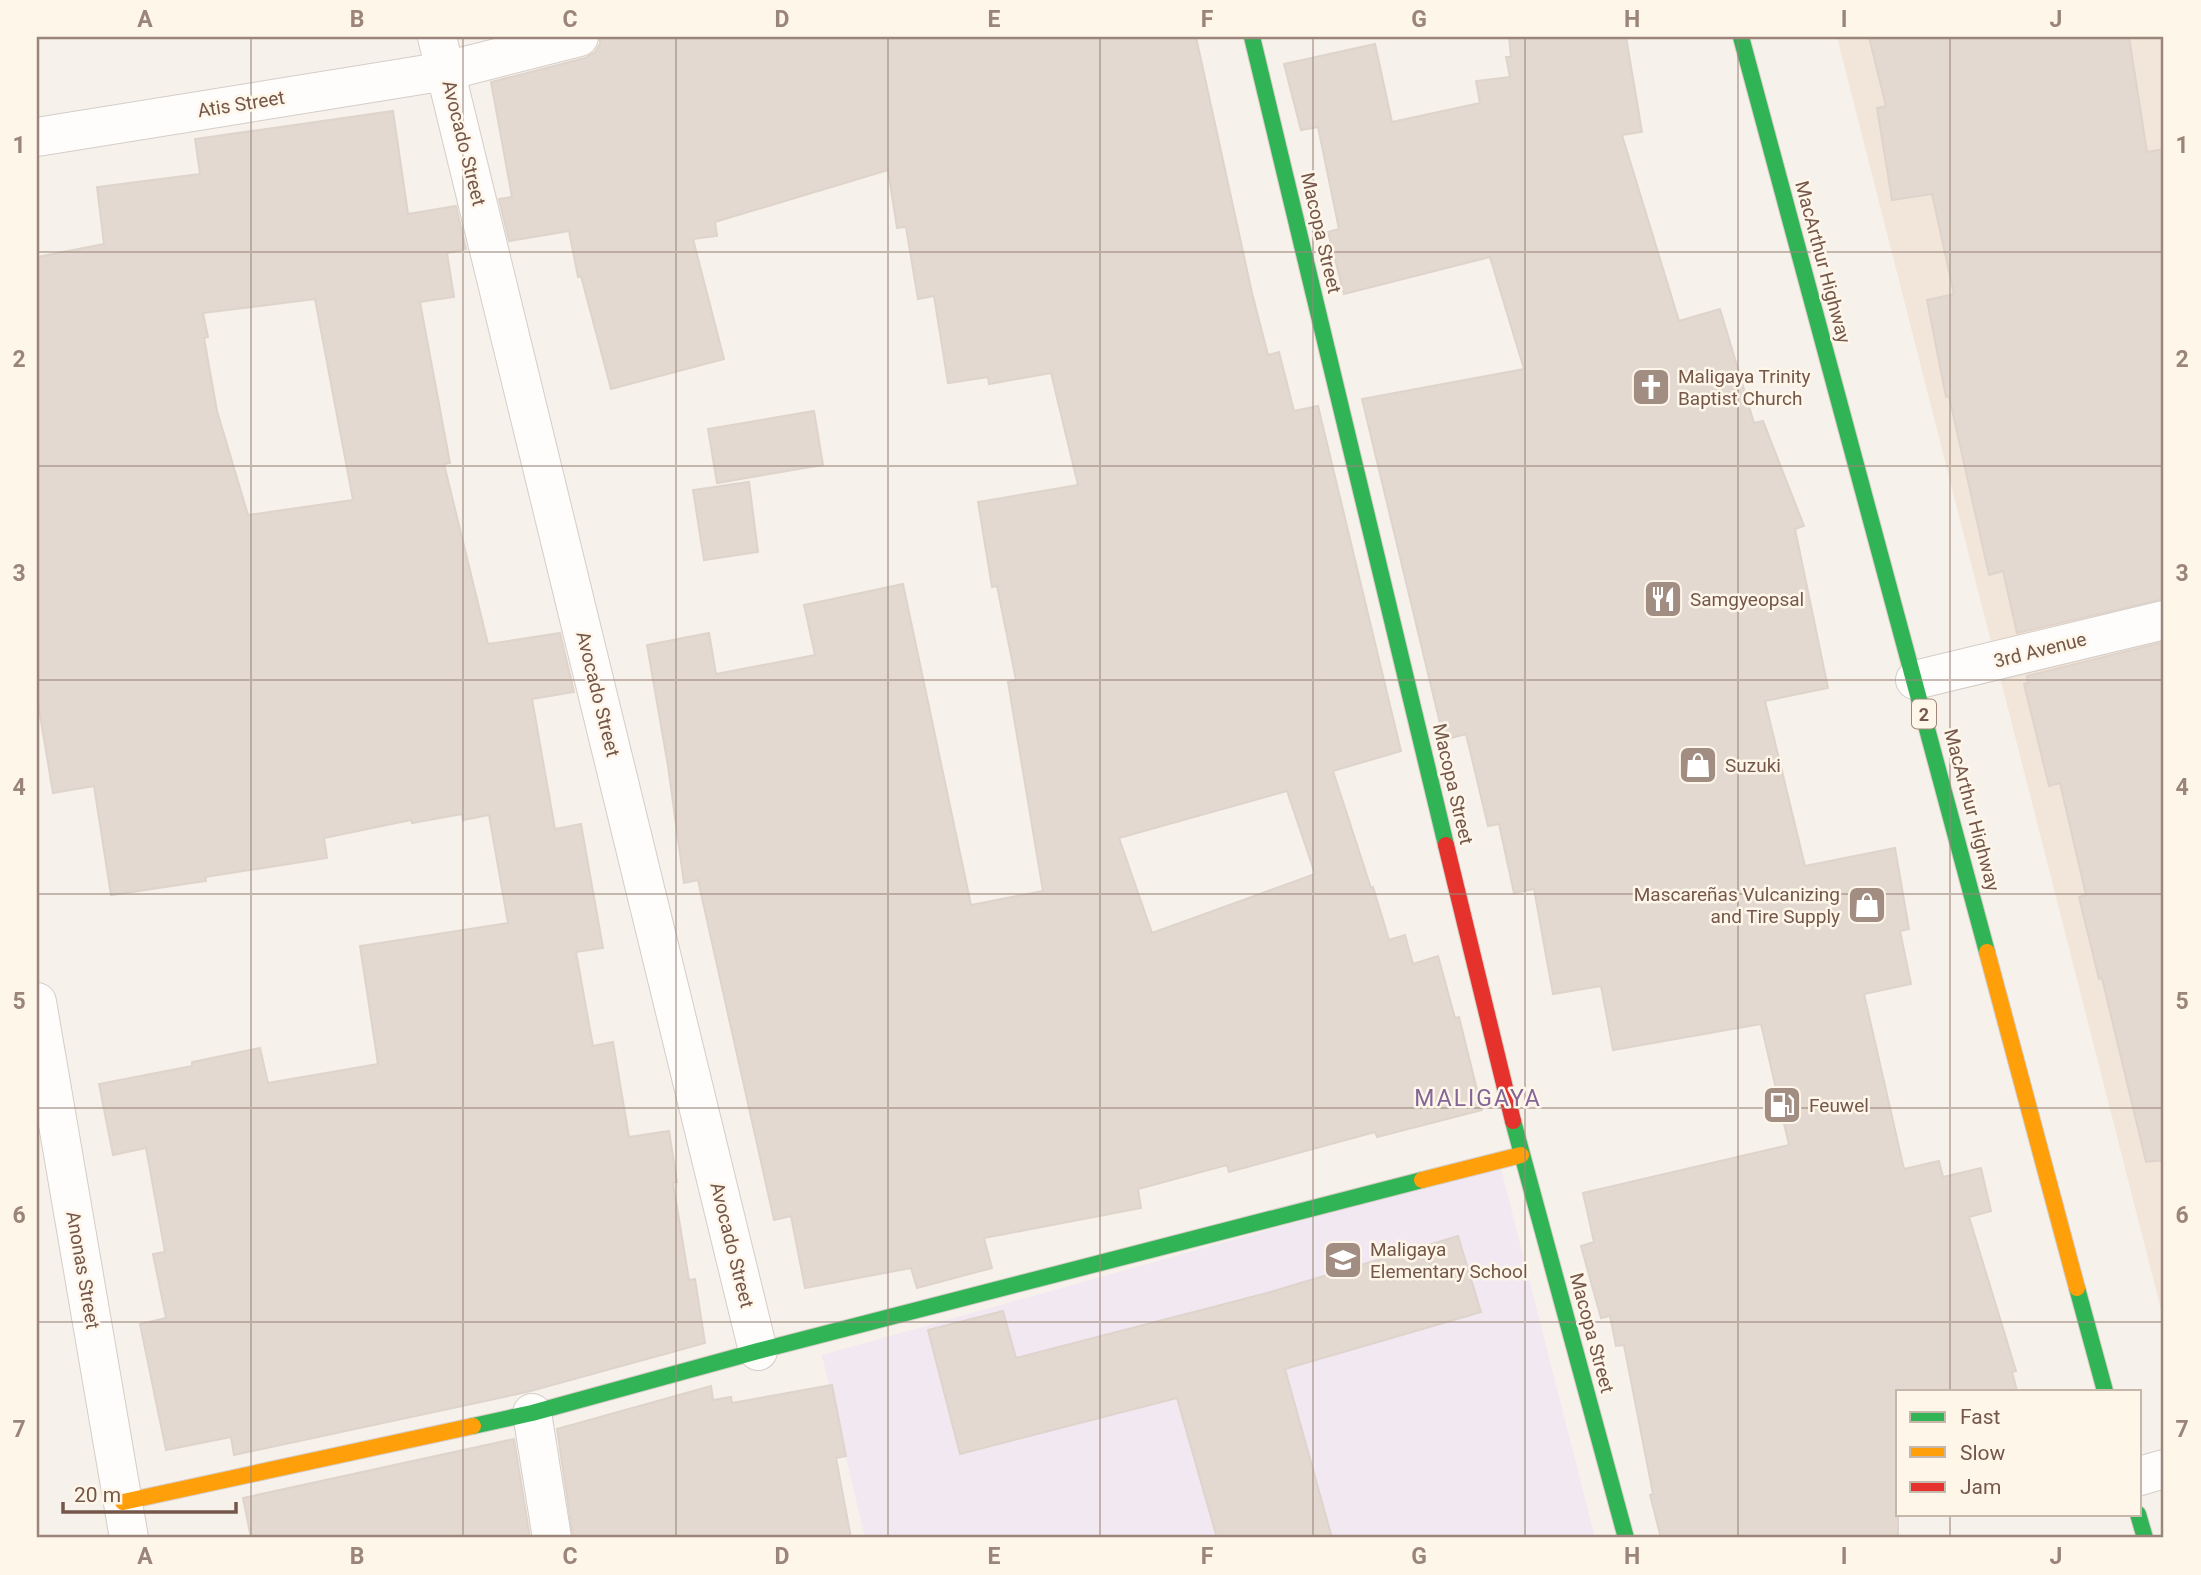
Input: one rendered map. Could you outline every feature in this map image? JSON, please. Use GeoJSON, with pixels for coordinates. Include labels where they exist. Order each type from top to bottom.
{"type":"FeatureCollection","features":[{"type":"Feature","properties":{"kind":"main road","name":"Macopa Street"},"geometry":{"type":"LineString","coordinates":[[1252,37],[1521,1155],[1626,1538]]}},
{"type":"Feature","properties":{"kind":"main road","name":"MacArthur Highway"},"geometry":{"type":"LineString","coordinates":[[1741,37],[2105,1390]]}},
{"type":"Feature","properties":{"kind":"main road"},"geometry":{"type":"LineString","coordinates":[[126,1520],[758,1351],[1521,1155]]}},
{"type":"Feature","properties":{"kind":"main road"},"geometry":{"type":"LineString","coordinates":[[2139,1516],[2145,1538]]}},
{"type":"Feature","properties":{"kind":"street","name":"Atis Street"},"geometry":{"type":"LineString","coordinates":[[37,137],[441,54],[579,37]]}},
{"type":"Feature","properties":{"kind":"street","name":"Avocado Street"},"geometry":{"type":"LineString","coordinates":[[441,54],[758,1351]]}},
{"type":"Feature","properties":{"kind":"street","name":"3rd Avenue"},"geometry":{"type":"LineString","coordinates":[[1915,680],[2164,620]]}},
{"type":"Feature","properties":{"kind":"street","name":"Anonas Street"},"geometry":{"type":"LineString","coordinates":[[37,1002],[126,1520]]}},
{"type":"Feature","properties":{"kind":"street"},"geometry":{"type":"LineString","coordinates":[[532,1413],[552,1538]]}},
{"type":"Feature","properties":{"kind":"street"},"geometry":{"type":"LineString","coordinates":[[2142,1475],[2164,1469]]}},
{"type":"Feature","properties":{"kind":"shaded area"},"geometry":{"type":"Polygon","coordinates":[[[1837,37],[2164,37],[2164,1321],[1837,37]]]}},
{"type":"Feature","properties":{"kind":"shaded area","name":"Maligaya Elementary School"},"geometry":{"type":"Polygon","coordinates":[[[1500,1165],[1595,1538],[865,1538],[822,1355],[1500,1165]]]}},
{"type":"Feature","properties":{"kind":"building"},"geometry":{"type":"Polygon","coordinates":[[[600,37],[1196,37],[1268,355],[1279,352],[1294,411],[1318,406],[1401,751],[1333,771],[1389,940],[1405,935],[1413,964],[1438,956],[1455,1018],[1459,1017],[1482,1110],[1377,1137],[1375,1132],[1229,1172],[1227,1165],[1138,1189],[1141,1208],[984,1238],[992,1268],[917,1288],[911,1268],[805,1288],[791,1216],[774,1220],[698,880],[684,883],[668,766],[647,645],[709,633],[716,674],[815,655],[804,605],[903,584],[971,905],[1043,891],[1008,682],[1016,680],[997,586],[992,587],[978,502],[1078,485],[1051,373],[989,384],[988,377],[948,383],[934,296],[918,299],[906,227],[897,228],[888,170],[715,222],[717,236],[693,239],[724,359],[611,389],[581,276],[578,277],[569,231],[509,241],[499,199],[512,197],[491,82],[585,58],[595,52],[600,44],[600,37]],[[1287,791],[1119,838],[1152,933],[1315,874],[1287,791]]]}},
{"type":"Feature","properties":{"kind":"building"},"geometry":{"type":"Polygon","coordinates":[[[1509,37],[1626,37],[1642,132],[1622,135],[1679,321],[1720,309],[1754,423],[1763,421],[1804,526],[1795,529],[1828,688],[1765,701],[1805,866],[1895,848],[1909,929],[1900,931],[1911,984],[1864,994],[1904,1169],[1939,1161],[1943,1177],[1981,1168],[1991,1211],[1969,1217],[2016,1371],[2012,1372],[2017,1390],[1896,1390],[1898,1538],[1661,1538],[1650,1495],[1653,1494],[1624,1345],[1616,1346],[1610,1316],[1601,1318],[1581,1246],[1594,1242],[1583,1193],[1789,1145],[1761,1024],[1613,1050],[1601,986],[1553,994],[1534,889],[1514,893],[1499,824],[1488,826],[1466,734],[1444,740],[1362,399],[1524,369],[1490,257],[1344,294],[1328,232],[1339,229],[1318,127],[1301,130],[1284,64],[1375,44],[1392,122],[1480,103],[1476,81],[1510,77],[1506,57],[1511,57],[1509,37]]]}},
{"type":"Feature","properties":{"kind":"building"},"geometry":{"type":"Polygon","coordinates":[[[1869,37],[2129,37],[2147,152],[2164,149],[2164,599],[2017,633],[2003,571],[1989,575],[1949,396],[1946,397],[1927,300],[1954,294],[1932,194],[1892,200],[1877,108],[1886,106],[1869,37]]]}},
{"type":"Feature","properties":{"kind":"building"},"geometry":{"type":"Polygon","coordinates":[[[393,111],[408,214],[456,206],[466,249],[447,253],[454,297],[420,302],[450,463],[444,464],[488,644],[560,633],[574,692],[532,699],[555,829],[581,824],[603,948],[576,952],[593,1046],[613,1042],[629,1137],[669,1131],[677,1182],[673,1183],[689,1280],[695,1279],[705,1343],[527,1392],[234,1455],[231,1437],[166,1450],[140,1324],[166,1318],[153,1254],[165,1252],[146,1148],[113,1155],[99,1084],[192,1066],[192,1062],[260,1048],[268,1083],[378,1064],[360,946],[508,923],[489,815],[463,820],[462,814],[412,823],[411,820],[324,838],[327,858],[205,877],[206,881],[111,895],[94,786],[53,793],[37,697],[37,257],[104,244],[97,187],[200,174],[195,139],[393,111]],[[315,299],[203,313],[208,337],[204,338],[217,411],[248,515],[353,500],[315,299]]]}},
{"type":"Feature","properties":{"kind":"building"},"geometry":{"type":"Polygon","coordinates":[[[814,411],[823,465],[717,483],[708,429],[814,411]]]}},
{"type":"Feature","properties":{"kind":"building"},"geometry":{"type":"Polygon","coordinates":[[[749,482],[758,552],[704,560],[693,490],[749,482]]]}},
{"type":"Feature","properties":{"kind":"building"},"geometry":{"type":"Polygon","coordinates":[[[2164,642],[2164,1160],[2146,1162],[2102,978],[2099,979],[2079,897],[2086,895],[2060,783],[2049,786],[2024,684],[2028,683],[2027,676],[2164,642]]]}},
{"type":"Feature","properties":{"kind":"building"},"geometry":{"type":"Polygon","coordinates":[[[1458,1236],[1481,1312],[1285,1369],[1332,1538],[1217,1538],[1177,1398],[960,1454],[928,1330],[1003,1311],[1016,1358],[1267,1293],[1458,1236]]]}},
{"type":"Feature","properties":{"kind":"building"},"geometry":{"type":"Polygon","coordinates":[[[832,1385],[846,1456],[836,1458],[851,1538],[573,1538],[557,1429],[711,1386],[713,1400],[731,1397],[732,1403],[832,1385]]]}},
{"type":"Feature","properties":{"kind":"building"},"geometry":{"type":"Polygon","coordinates":[[[514,1439],[530,1538],[251,1538],[243,1498],[514,1439]]]}},
{"type":"Feature","properties":{"kind":"traffic: fast"},"geometry":{"type":"LineString","coordinates":[[1252,37],[1446,845]]}},
{"type":"Feature","properties":{"kind":"traffic: fast"},"geometry":{"type":"LineString","coordinates":[[1741,37],[1987,952]]}},
{"type":"Feature","properties":{"kind":"traffic: fast"},"geometry":{"type":"LineString","coordinates":[[1513,1121],[1626,1538]]}},
{"type":"Feature","properties":{"kind":"traffic: fast"},"geometry":{"type":"LineString","coordinates":[[473,1426],[532,1413],[758,1351],[1422,1180]]}},
{"type":"Feature","properties":{"kind":"traffic: fast"},"geometry":{"type":"LineString","coordinates":[[2077,1288],[2105,1390]]}},
{"type":"Feature","properties":{"kind":"traffic: fast"},"geometry":{"type":"LineString","coordinates":[[2139,1516],[2145,1538]]}},
{"type":"Feature","properties":{"kind":"traffic: slow"},"geometry":{"type":"LineString","coordinates":[[1987,952],[2077,1288]]}},
{"type":"Feature","properties":{"kind":"traffic: slow"},"geometry":{"type":"LineString","coordinates":[[1422,1180],[1521,1155]]}},
{"type":"Feature","properties":{"kind":"traffic: slow"},"geometry":{"type":"LineString","coordinates":[[123,1502],[473,1426]]}},
{"type":"Feature","properties":{"kind":"traffic: jam"},"geometry":{"type":"LineString","coordinates":[[1446,845],[1513,1121]]}},
{"type":"Feature","properties":{"kind":"place","name":"Maligaya Trinity Baptist Church"},"geometry":{"type":"Point","coordinates":[1651,387]}},
{"type":"Feature","properties":{"kind":"place","name":"Samgyeopsal"},"geometry":{"type":"Point","coordinates":[1663,599]}},
{"type":"Feature","properties":{"kind":"place","name":"Suzuki"},"geometry":{"type":"Point","coordinates":[1698,765]}},
{"type":"Feature","properties":{"kind":"place","name":"Mascareñas Vulcanizing and Tire Supply"},"geometry":{"type":"Point","coordinates":[1867,905]}},
{"type":"Feature","properties":{"kind":"place","name":"Feuwel"},"geometry":{"type":"Point","coordinates":[1782,1105]}},
{"type":"Feature","properties":{"kind":"place","name":"Maligaya Elementary School"},"geometry":{"type":"Point","coordinates":[1343,1260]}},
{"type":"Feature","properties":{"kind":"district","name":"MALIGAYA"},"geometry":{"type":"Point","coordinates":[1478,1098]}}]}
